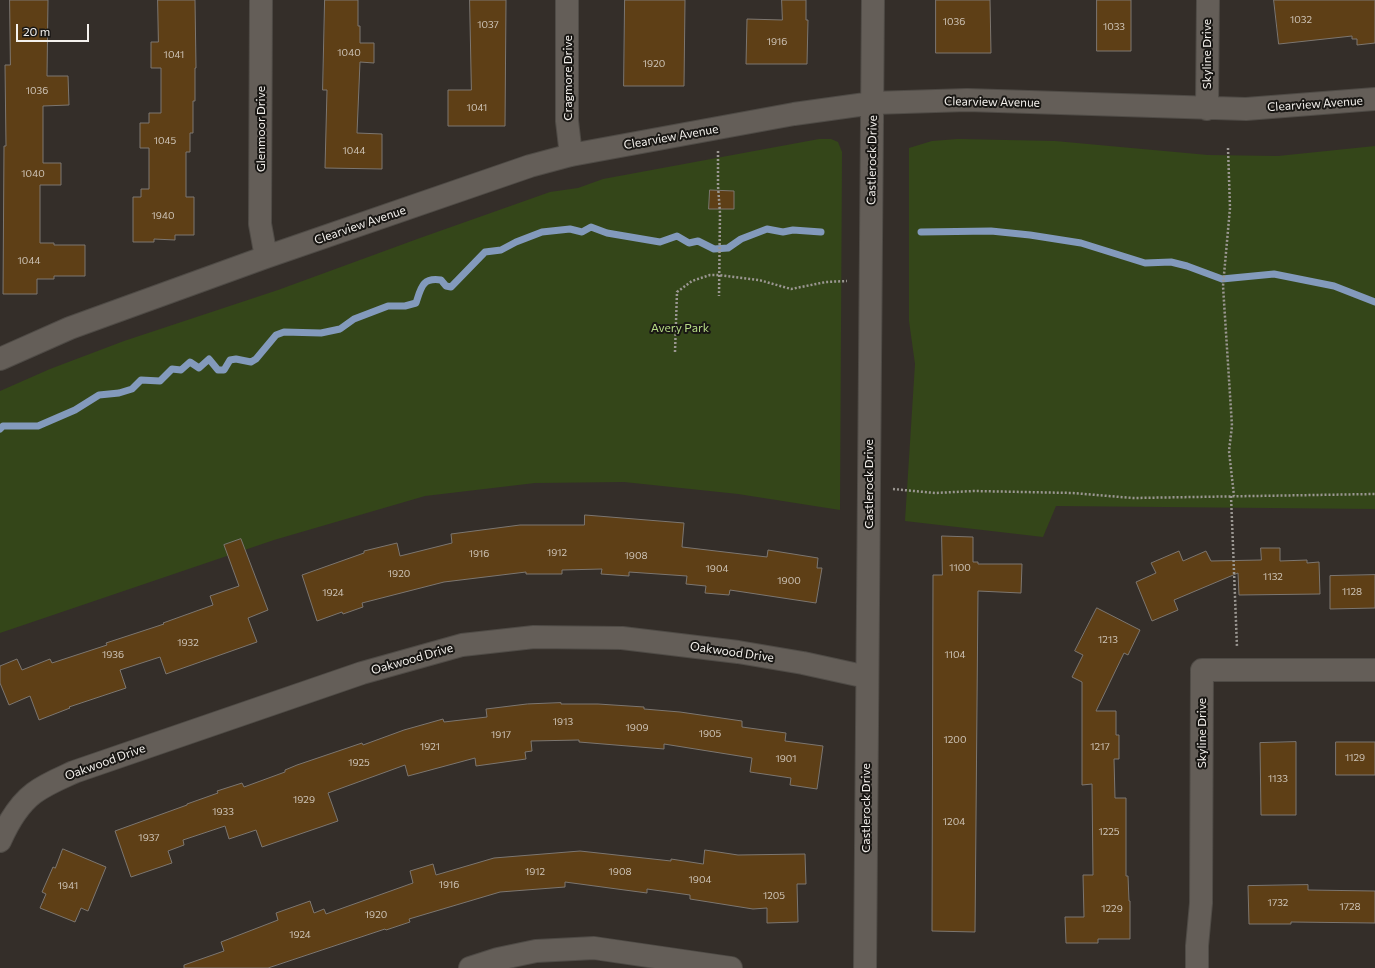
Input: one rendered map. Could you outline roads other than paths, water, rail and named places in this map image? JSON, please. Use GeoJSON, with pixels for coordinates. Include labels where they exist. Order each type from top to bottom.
{"type":"FeatureCollection","features":[{"type":"Feature","properties":{"kind":"street","name":"Glenmoor Drive"},"geometry":{"type":"LineString","coordinates":[[261,0],[260,224],[266,257]]}},
{"type":"Feature","properties":{"kind":"street","name":"Cragmore Drive"},"geometry":{"type":"LineString","coordinates":[[567,0],[567,121],[571,155]]}},
{"type":"Feature","properties":{"kind":"street","name":"Castlerock Drive"},"geometry":{"type":"LineString","coordinates":[[865,968],[870,281],[874,0]]}},
{"type":"Feature","properties":{"kind":"street","name":"Skyline Drive"},"geometry":{"type":"LineString","coordinates":[[1207,109],[1208,0]]}},
{"type":"Feature","properties":{"kind":"street","name":"Clearview Avenue"},"geometry":{"type":"LineString","coordinates":[[0,358],[70,328],[266,257],[530,166],[571,155],[794,114],[873,103],[967,100],[1207,109],[1246,109],[1375,99]]}},
{"type":"Feature","properties":{"kind":"street","name":"Oakwood Drive"},"geometry":{"type":"LineString","coordinates":[[0,842],[6,826],[17,811],[34,793],[74,772],[362,673],[462,645],[534,637],[622,638],[745,653],[803,663],[867,677]]}},
{"type":"Feature","properties":{"kind":"street","name":"Skyline Drive"},"geometry":{"type":"LineString","coordinates":[[1197,968],[1197,946],[1201,903],[1202,670],[1375,670]]}},
{"type":"Feature","properties":{"kind":"street"},"geometry":{"type":"LineString","coordinates":[[470,968],[498,959],[536,951],[594,948],[731,968]]}},
{"type":"Feature","properties":{"kind":"waterway"},"geometry":{"type":"LineString","coordinates":[[0,429],[3,426],[38,426],[75,410],[99,395],[119,393],[132,389],[141,380],[160,381],[172,369],[181,370],[190,362],[199,368],[209,359],[218,370],[224,370],[230,360],[236,359],[251,362],[256,359],[276,335],[284,332],[321,333],[340,329],[354,319],[388,306],[405,306],[416,303],[421,288],[426,282],[430,280],[441,280],[446,286],[451,287],[485,252],[501,250],[516,242],[542,232],[570,229],[582,232],[591,227],[607,233],[660,242],[677,236],[689,243],[698,241],[714,249],[728,248],[741,239],[767,229],[783,232],[793,230],[821,232]]}},
{"type":"Feature","properties":{"kind":"waterway"},"geometry":{"type":"LineString","coordinates":[[921,232],[991,231],[1030,235],[1081,243],[1145,263],[1171,262],[1187,266],[1222,279],[1274,274],[1334,286],[1375,302]]}},
{"type":"Feature","properties":{"kind":"park label","name":"Avery Park"},"geometry":{"type":"Point","coordinates":[680,328]}}]}
